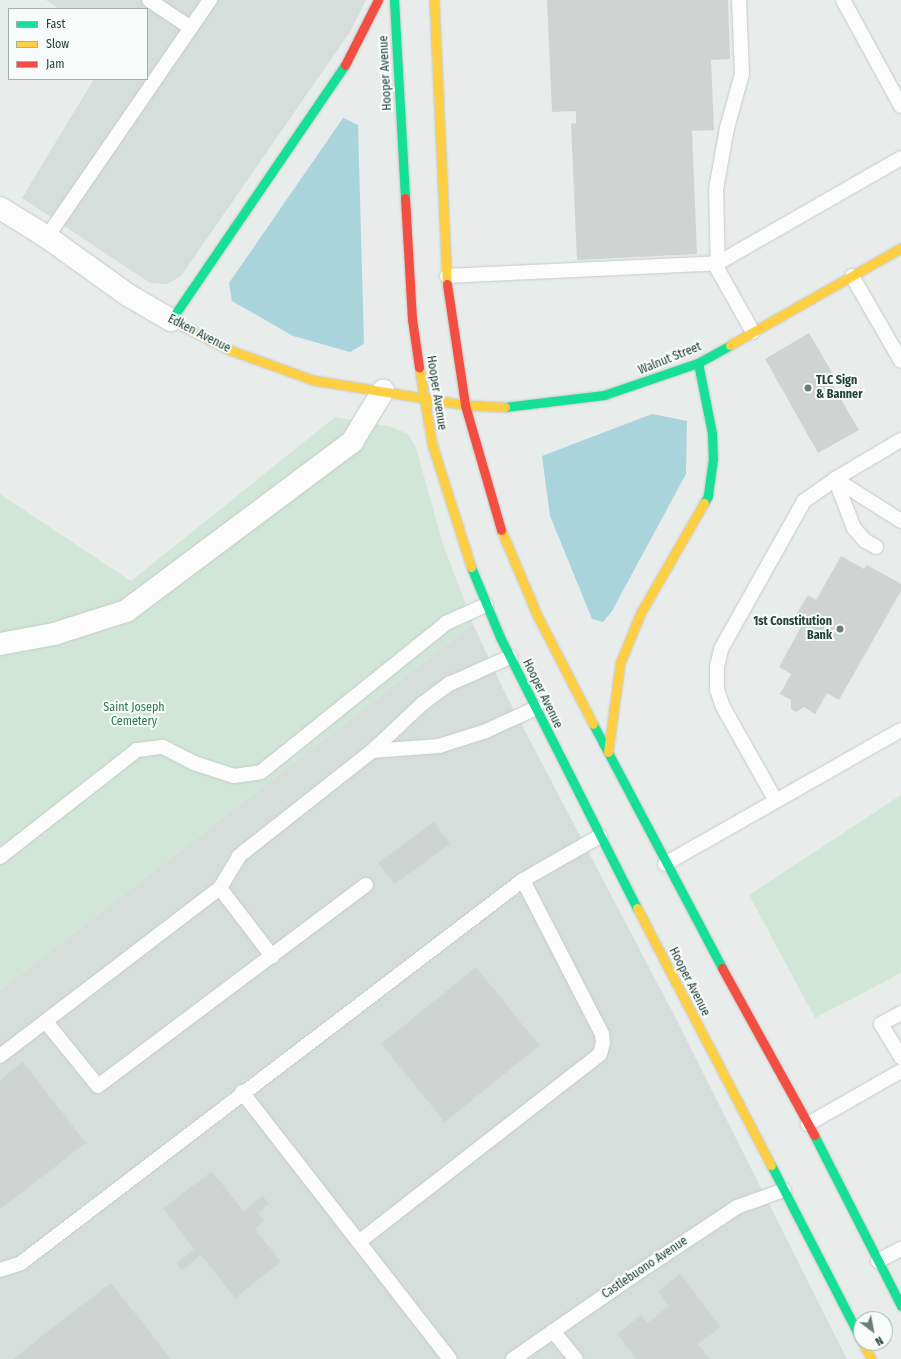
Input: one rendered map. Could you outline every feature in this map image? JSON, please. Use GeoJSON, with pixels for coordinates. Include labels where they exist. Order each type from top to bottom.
{"type":"FeatureCollection","features":[{"type":"Feature","properties":{"kind":"main road"},"geometry":{"type":"LineString","coordinates":[[171,320],[351,55],[378,0]]}},
{"type":"Feature","properties":{"kind":"main road","name":"Hooper Avenue"},"geometry":{"type":"LineString","coordinates":[[394,0],[412,319],[423,398],[435,452],[473,574],[510,657],[600,836],[853,1324]]}},
{"type":"Feature","properties":{"kind":"main road","name":"Hooper Avenue"},"geometry":{"type":"LineString","coordinates":[[434,0],[447,276],[456,363],[465,405],[503,537],[538,617],[665,864],[808,1124],[901,1306]]}},
{"type":"Feature","properties":{"kind":"main road","name":"Walnut Street"},"geometry":{"type":"LineString","coordinates":[[423,398],[465,405],[514,407],[604,395],[698,363],[901,248]]}},
{"type":"Feature","properties":{"kind":"main road","name":"Edken Avenue"},"geometry":{"type":"LineString","coordinates":[[171,320],[230,350],[313,380],[423,398]]}},
{"type":"Feature","properties":{"kind":"main road"},"geometry":{"type":"LineString","coordinates":[[608,752],[620,663],[641,612],[708,496],[713,459],[712,432],[698,363]]}},
{"type":"Feature","properties":{"kind":"street","name":"Edken Avenue"},"geometry":{"type":"LineString","coordinates":[[0,208],[47,237],[128,295],[171,320]]}},
{"type":"Feature","properties":{"kind":"street"},"geometry":{"type":"LineString","coordinates":[[0,644],[54,634],[126,611],[352,442],[383,391]]}},
{"type":"Feature","properties":{"kind":"lane"},"geometry":{"type":"LineString","coordinates":[[149,0],[190,28]]}},
{"type":"Feature","properties":{"kind":"lane"},"geometry":{"type":"LineString","coordinates":[[47,237],[210,0]]}},
{"type":"Feature","properties":{"kind":"lane"},"geometry":{"type":"LineString","coordinates":[[739,0],[742,74],[727,128],[716,189],[718,270],[753,332]]}},
{"type":"Feature","properties":{"kind":"lane"},"geometry":{"type":"LineString","coordinates":[[843,0],[901,106]]}},
{"type":"Feature","properties":{"kind":"lane"},"geometry":{"type":"LineString","coordinates":[[447,276],[718,263],[901,158]]}},
{"type":"Feature","properties":{"kind":"lane"},"geometry":{"type":"LineString","coordinates":[[852,276],[901,361]]}},
{"type":"Feature","properties":{"kind":"lane"},"geometry":{"type":"LineString","coordinates":[[776,801],[723,707],[717,690],[717,667],[721,649],[804,501],[835,479],[901,440]]}},
{"type":"Feature","properties":{"kind":"lane"},"geometry":{"type":"LineString","coordinates":[[835,479],[901,521]]}},
{"type":"Feature","properties":{"kind":"lane"},"geometry":{"type":"LineString","coordinates":[[835,479],[854,528],[864,540],[876,547]]}},
{"type":"Feature","properties":{"kind":"lane"},"geometry":{"type":"LineString","coordinates":[[0,857],[137,750],[163,747],[194,763],[234,776],[261,772],[446,623],[486,605]]}},
{"type":"Feature","properties":{"kind":"lane"},"geometry":{"type":"LineString","coordinates":[[0,1056],[220,888],[239,856],[372,751],[422,704],[449,684],[510,657]]}},
{"type":"Feature","properties":{"kind":"lane"},"geometry":{"type":"LineString","coordinates":[[372,751],[439,746],[486,731],[536,708]]}},
{"type":"Feature","properties":{"kind":"lane"},"geometry":{"type":"LineString","coordinates":[[665,864],[901,730]]}},
{"type":"Feature","properties":{"kind":"lane"},"geometry":{"type":"LineString","coordinates":[[0,1270],[21,1263],[242,1092],[523,880],[600,836]]}},
{"type":"Feature","properties":{"kind":"lane"},"geometry":{"type":"LineString","coordinates":[[360,1241],[600,1054],[603,1043],[602,1034],[523,880]]}},
{"type":"Feature","properties":{"kind":"lane"},"geometry":{"type":"LineString","coordinates":[[46,1022],[98,1086],[366,885]]}},
{"type":"Feature","properties":{"kind":"lane"},"geometry":{"type":"LineString","coordinates":[[220,888],[272,956]]}},
{"type":"Feature","properties":{"kind":"lane"},"geometry":{"type":"LineString","coordinates":[[901,1013],[882,1024],[901,1057]]}},
{"type":"Feature","properties":{"kind":"lane"},"geometry":{"type":"LineString","coordinates":[[808,1124],[901,1071]]}},
{"type":"Feature","properties":{"kind":"lane"},"geometry":{"type":"LineString","coordinates":[[242,1092],[360,1241],[450,1359]]}},
{"type":"Feature","properties":{"kind":"lane","name":"Castlebuono Avenue"},"geometry":{"type":"LineString","coordinates":[[513,1359],[737,1208],[784,1190]]}},
{"type":"Feature","properties":{"kind":"lane"},"geometry":{"type":"LineString","coordinates":[[878,1261],[901,1248]]}},
{"type":"Feature","properties":{"kind":"lane"},"geometry":{"type":"LineString","coordinates":[[553,1331],[576,1359]]}},
{"type":"Feature","properties":{"kind":"shaded area"},"geometry":{"type":"Polygon","coordinates":[[[46,0],[366,0],[350,32],[181,276],[167,284],[150,283],[22,198],[93,80],[148,80],[148,8],[58,8],[46,0]]]}},
{"type":"Feature","properties":{"kind":"shaded area"},"geometry":{"type":"Polygon","coordinates":[[[473,624],[505,693],[672,1011],[847,1359],[0,1359],[0,990],[473,624]]]}},
{"type":"Feature","properties":{"kind":"green space","name":"Saint Joseph Cemetery"},"geometry":{"type":"Polygon","coordinates":[[[335,417],[392,427],[408,434],[416,448],[443,544],[473,624],[0,990],[0,494],[131,581],[335,417]]]}},
{"type":"Feature","properties":{"kind":"green space"},"geometry":{"type":"Polygon","coordinates":[[[901,795],[901,973],[815,1018],[749,895],[901,795]]]}},
{"type":"Feature","properties":{"kind":"water"},"geometry":{"type":"Polygon","coordinates":[[[343,118],[358,125],[364,344],[350,352],[293,336],[232,301],[229,283],[343,118]]]}},
{"type":"Feature","properties":{"kind":"water"},"geometry":{"type":"Polygon","coordinates":[[[652,414],[687,421],[686,474],[612,611],[603,622],[592,619],[550,516],[542,456],[652,414]]]}},
{"type":"Feature","properties":{"kind":"building"},"geometry":{"type":"Polygon","coordinates":[[[547,0],[728,0],[730,59],[711,60],[714,130],[692,131],[697,254],[577,260],[571,124],[576,123],[576,111],[552,112],[547,0]]]}},
{"type":"Feature","properties":{"kind":"building","name":"TLC Sign & Banner"},"geometry":{"type":"Polygon","coordinates":[[[809,333],[833,374],[828,377],[859,430],[818,453],[765,359],[809,333]]]}},
{"type":"Feature","properties":{"kind":"building","name":"1st Constitution Bank"},"geometry":{"type":"Polygon","coordinates":[[[841,556],[864,569],[867,565],[901,584],[901,591],[839,700],[827,693],[815,714],[804,707],[796,712],[791,709],[791,700],[780,694],[791,674],[779,667],[803,623],[795,618],[801,606],[808,595],[816,600],[841,556]]]}},
{"type":"Feature","properties":{"kind":"building"},"geometry":{"type":"Polygon","coordinates":[[[434,822],[450,844],[394,884],[378,863],[434,822]]]}},
{"type":"Feature","properties":{"kind":"building"},"geometry":{"type":"Polygon","coordinates":[[[476,967],[540,1045],[445,1122],[381,1044],[476,967]]]}},
{"type":"Feature","properties":{"kind":"building"},"geometry":{"type":"Polygon","coordinates":[[[23,1062],[86,1143],[0,1209],[0,1080],[23,1062]]]}},
{"type":"Feature","properties":{"kind":"building"},"geometry":{"type":"Polygon","coordinates":[[[212,1171],[243,1211],[263,1196],[269,1204],[258,1213],[265,1221],[255,1229],[281,1262],[235,1298],[201,1255],[182,1270],[176,1263],[194,1249],[163,1208],[212,1171]]]}},
{"type":"Feature","properties":{"kind":"building"},"geometry":{"type":"Polygon","coordinates":[[[680,1274],[721,1327],[698,1344],[710,1359],[636,1359],[617,1334],[641,1315],[647,1323],[669,1306],[658,1291],[680,1274]]]}},
{"type":"Feature","properties":{"kind":"building"},"geometry":{"type":"Polygon","coordinates":[[[111,1283],[171,1359],[13,1359],[83,1304],[111,1283]]]}},
{"type":"Feature","properties":{"kind":"traffic: fast"},"geometry":{"type":"LineString","coordinates":[[394,0],[405,198]]}},
{"type":"Feature","properties":{"kind":"traffic: fast"},"geometry":{"type":"LineString","coordinates":[[171,320],[345,65]]}},
{"type":"Feature","properties":{"kind":"traffic: fast"},"geometry":{"type":"LineString","coordinates":[[505,407],[604,395],[698,363],[730,345]]}},
{"type":"Feature","properties":{"kind":"traffic: fast"},"geometry":{"type":"LineString","coordinates":[[698,363],[712,433],[713,459],[708,496],[704,503]]}},
{"type":"Feature","properties":{"kind":"traffic: fast"},"geometry":{"type":"LineString","coordinates":[[471,567],[500,637],[637,908]]}},
{"type":"Feature","properties":{"kind":"traffic: fast"},"geometry":{"type":"LineString","coordinates":[[593,724],[722,968]]}},
{"type":"Feature","properties":{"kind":"traffic: fast"},"geometry":{"type":"LineString","coordinates":[[814,1135],[901,1306]]}},
{"type":"Feature","properties":{"kind":"traffic: fast"},"geometry":{"type":"LineString","coordinates":[[771,1165],[853,1324]]}},
{"type":"Feature","properties":{"kind":"traffic: slow"},"geometry":{"type":"LineString","coordinates":[[434,0],[447,284]]}},
{"type":"Feature","properties":{"kind":"traffic: slow"},"geometry":{"type":"LineString","coordinates":[[730,345],[901,248]]}},
{"type":"Feature","properties":{"kind":"traffic: slow"},"geometry":{"type":"LineString","coordinates":[[171,320],[230,350],[313,380],[465,405],[505,407]]}},
{"type":"Feature","properties":{"kind":"traffic: slow"},"geometry":{"type":"LineString","coordinates":[[419,367],[432,444],[471,567]]}},
{"type":"Feature","properties":{"kind":"traffic: slow"},"geometry":{"type":"LineString","coordinates":[[608,752],[620,663],[641,612],[704,503]]}},
{"type":"Feature","properties":{"kind":"traffic: slow"},"geometry":{"type":"LineString","coordinates":[[501,530],[538,617],[593,724]]}},
{"type":"Feature","properties":{"kind":"traffic: slow"},"geometry":{"type":"LineString","coordinates":[[637,908],[771,1165]]}},
{"type":"Feature","properties":{"kind":"traffic: slow"},"geometry":{"type":"LineString","coordinates":[[867,1351],[871,1359]]}},
{"type":"Feature","properties":{"kind":"traffic: jam"},"geometry":{"type":"LineString","coordinates":[[345,65],[378,0]]}},
{"type":"Feature","properties":{"kind":"traffic: jam"},"geometry":{"type":"LineString","coordinates":[[405,198],[412,319],[419,367]]}},
{"type":"Feature","properties":{"kind":"traffic: jam"},"geometry":{"type":"LineString","coordinates":[[447,284],[465,405],[501,530]]}},
{"type":"Feature","properties":{"kind":"traffic: jam"},"geometry":{"type":"LineString","coordinates":[[722,968],[814,1135]]}},
{"type":"Feature","properties":{"kind":"place","name":"TLC Sign & Banner"},"geometry":{"type":"Point","coordinates":[808,388]}},
{"type":"Feature","properties":{"kind":"place","name":"1st Constitution Bank"},"geometry":{"type":"Point","coordinates":[840,629]}}]}
